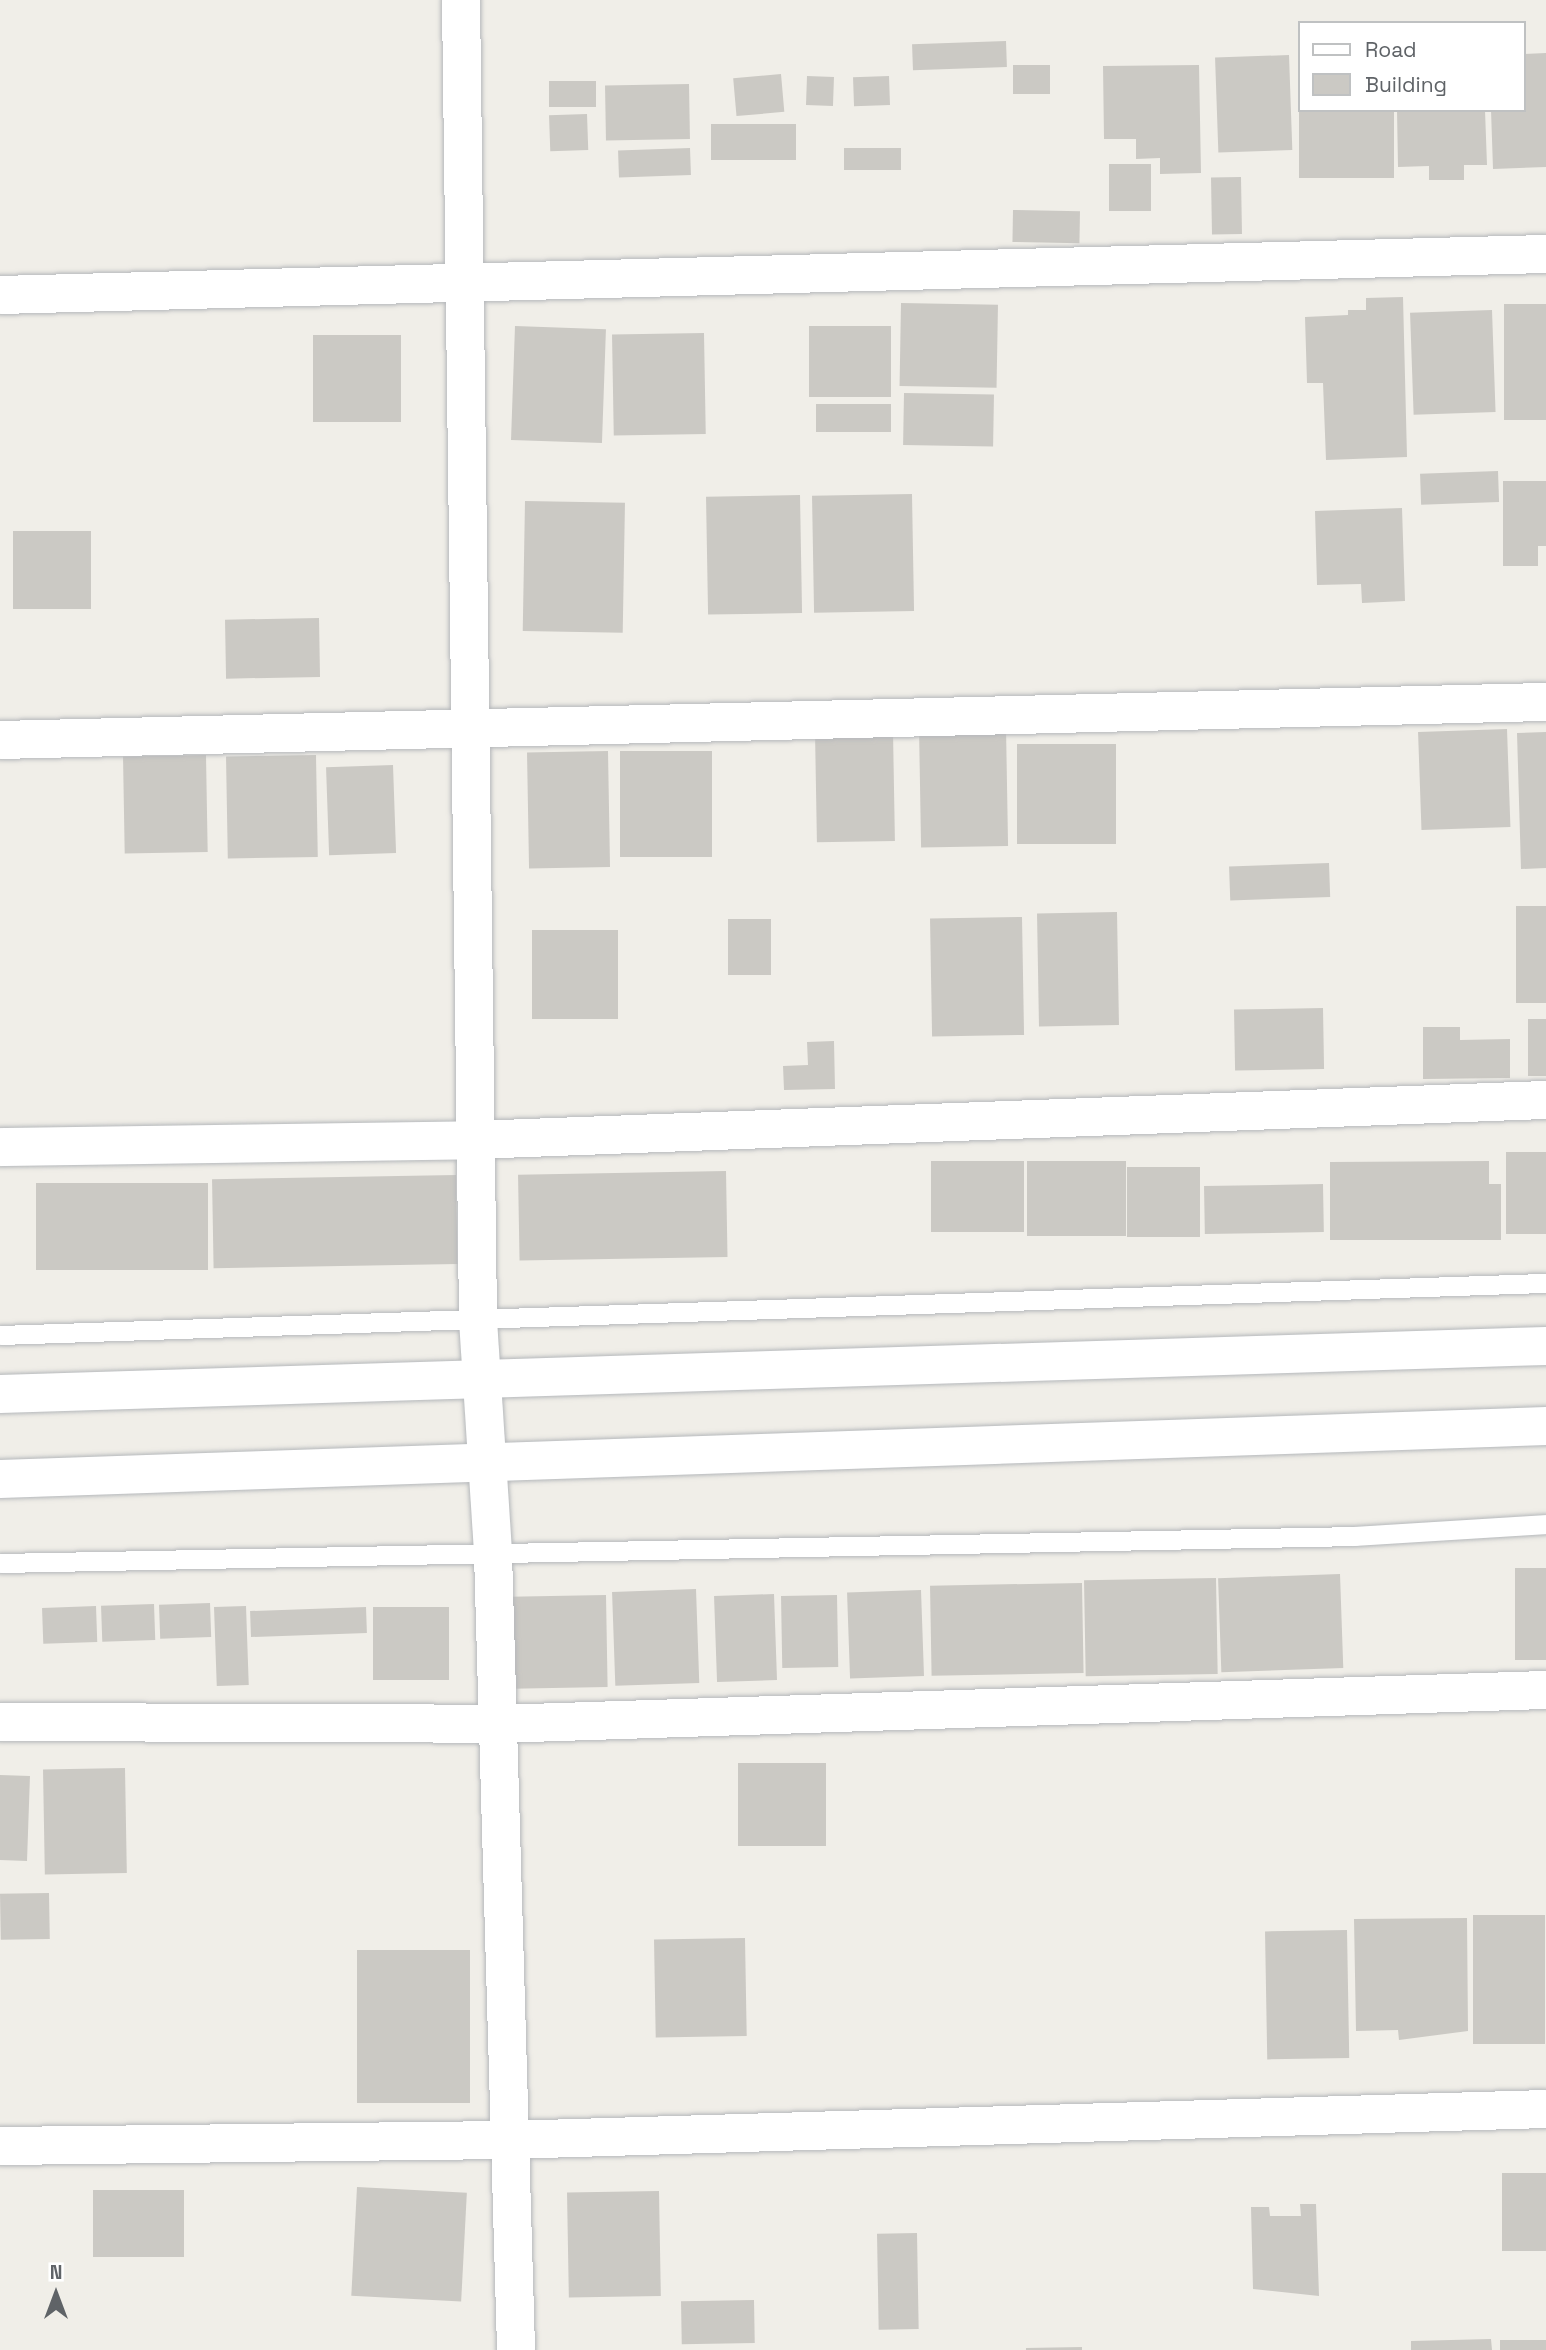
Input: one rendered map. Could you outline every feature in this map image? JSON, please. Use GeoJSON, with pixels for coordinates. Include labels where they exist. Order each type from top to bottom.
{"type":"FeatureCollection","features":[{"type":"Feature","properties":{"kind":"street"},"geometry":{"type":"LineString","coordinates":[[461,0],[478,1320],[494,1553],[508,2140],[516,2350]]}},
{"type":"Feature","properties":{"kind":"street"},"geometry":{"type":"LineString","coordinates":[[0,295],[1546,254]]}},
{"type":"Feature","properties":{"kind":"street"},"geometry":{"type":"LineString","coordinates":[[0,740],[1546,702]]}},
{"type":"Feature","properties":{"kind":"street"},"geometry":{"type":"LineString","coordinates":[[0,1147],[474,1140],[1546,1100]]}},
{"type":"Feature","properties":{"kind":"street"},"geometry":{"type":"LineString","coordinates":[[0,1394],[482,1383],[1546,1346]]}},
{"type":"Feature","properties":{"kind":"street"},"geometry":{"type":"LineString","coordinates":[[0,1479],[488,1466],[1546,1426]]}},
{"type":"Feature","properties":{"kind":"street"},"geometry":{"type":"LineString","coordinates":[[0,1722],[498,1724],[1546,1690]]}},
{"type":"Feature","properties":{"kind":"street"},"geometry":{"type":"LineString","coordinates":[[0,2146],[508,2140],[1546,2109]]}},
{"type":"Feature","properties":{"kind":"lane"},"geometry":{"type":"LineString","coordinates":[[0,1335],[1546,1283]]}},
{"type":"Feature","properties":{"kind":"lane"},"geometry":{"type":"LineString","coordinates":[[0,1563],[1355,1536],[1546,1524]]}},
{"type":"Feature","properties":{"kind":"building"},"geometry":{"type":"Polygon","coordinates":[[[1006,41],[1007,67],[913,70],[912,44],[1006,41]]]}},
{"type":"Feature","properties":{"kind":"building"},"geometry":{"type":"Polygon","coordinates":[[[1546,53],[1546,167],[1493,169],[1491,112],[1525,112],[1525,54],[1546,53]]]}},
{"type":"Feature","properties":{"kind":"building"},"geometry":{"type":"Polygon","coordinates":[[[1289,55],[1292,150],[1218,153],[1215,58],[1289,55]]]}},
{"type":"Feature","properties":{"kind":"building"},"geometry":{"type":"Polygon","coordinates":[[[1013,65],[1050,65],[1050,94],[1013,94],[1013,65]]]}},
{"type":"Feature","properties":{"kind":"building"},"geometry":{"type":"Polygon","coordinates":[[[1199,65],[1201,173],[1160,174],[1160,158],[1136,159],[1136,139],[1104,139],[1103,66],[1199,65]]]}},
{"type":"Feature","properties":{"kind":"building"},"geometry":{"type":"Polygon","coordinates":[[[781,74],[784,112],[736,116],[733,78],[781,74]]]}},
{"type":"Feature","properties":{"kind":"building"},"geometry":{"type":"Polygon","coordinates":[[[807,76],[834,77],[833,106],[806,105],[807,76]]]}},
{"type":"Feature","properties":{"kind":"building"},"geometry":{"type":"Polygon","coordinates":[[[889,76],[890,105],[854,106],[853,77],[889,76]]]}},
{"type":"Feature","properties":{"kind":"building"},"geometry":{"type":"Polygon","coordinates":[[[549,81],[596,81],[596,107],[549,107],[549,81]]]}},
{"type":"Feature","properties":{"kind":"building"},"geometry":{"type":"Polygon","coordinates":[[[689,84],[690,139],[606,140],[605,85],[689,84]]]}},
{"type":"Feature","properties":{"kind":"building"},"geometry":{"type":"Polygon","coordinates":[[[1299,112],[1394,112],[1394,178],[1299,178],[1299,112]]]}},
{"type":"Feature","properties":{"kind":"building"},"geometry":{"type":"Polygon","coordinates":[[[1397,112],[1485,112],[1487,165],[1464,165],[1464,180],[1429,180],[1429,166],[1398,167],[1397,112]]]}},
{"type":"Feature","properties":{"kind":"building"},"geometry":{"type":"Polygon","coordinates":[[[587,114],[588,150],[550,151],[549,115],[587,114]]]}},
{"type":"Feature","properties":{"kind":"building"},"geometry":{"type":"Polygon","coordinates":[[[711,124],[796,124],[796,160],[711,160],[711,124]]]}},
{"type":"Feature","properties":{"kind":"building"},"geometry":{"type":"Polygon","coordinates":[[[690,148],[691,175],[619,177],[618,151],[690,148]]]}},
{"type":"Feature","properties":{"kind":"building"},"geometry":{"type":"Polygon","coordinates":[[[844,148],[901,148],[901,170],[844,170],[844,148]]]}},
{"type":"Feature","properties":{"kind":"building"},"geometry":{"type":"Polygon","coordinates":[[[1109,164],[1151,164],[1151,211],[1109,211],[1109,164]]]}},
{"type":"Feature","properties":{"kind":"building"},"geometry":{"type":"Polygon","coordinates":[[[1241,177],[1242,234],[1212,235],[1211,178],[1241,177]]]}},
{"type":"Feature","properties":{"kind":"building"},"geometry":{"type":"Polygon","coordinates":[[[1013,210],[1080,211],[1079,243],[1012,242],[1013,210]]]}},
{"type":"Feature","properties":{"kind":"building"},"geometry":{"type":"Polygon","coordinates":[[[1403,297],[1407,457],[1326,460],[1323,383],[1307,383],[1305,317],[1348,315],[1348,310],[1366,310],[1366,298],[1403,297]]]}},
{"type":"Feature","properties":{"kind":"building"},"geometry":{"type":"Polygon","coordinates":[[[901,303],[998,305],[997,388],[900,386],[901,303]]]}},
{"type":"Feature","properties":{"kind":"building"},"geometry":{"type":"Polygon","coordinates":[[[1504,304],[1546,304],[1546,420],[1504,420],[1504,304]]]}},
{"type":"Feature","properties":{"kind":"building"},"geometry":{"type":"Polygon","coordinates":[[[1492,310],[1496,412],[1414,415],[1410,313],[1492,310]]]}},
{"type":"Feature","properties":{"kind":"building"},"geometry":{"type":"Polygon","coordinates":[[[515,326],[606,329],[602,443],[511,440],[515,326]]]}},
{"type":"Feature","properties":{"kind":"building"},"geometry":{"type":"Polygon","coordinates":[[[809,326],[891,326],[891,397],[809,397],[809,326]]]}},
{"type":"Feature","properties":{"kind":"building"},"geometry":{"type":"Polygon","coordinates":[[[704,333],[706,434],[614,436],[612,335],[704,333]]]}},
{"type":"Feature","properties":{"kind":"building"},"geometry":{"type":"Polygon","coordinates":[[[313,335],[401,335],[401,422],[313,422],[313,335]]]}},
{"type":"Feature","properties":{"kind":"building"},"geometry":{"type":"Polygon","coordinates":[[[904,393],[994,395],[993,447],[903,445],[904,393]]]}},
{"type":"Feature","properties":{"kind":"building"},"geometry":{"type":"Polygon","coordinates":[[[816,404],[891,404],[891,432],[816,432],[816,404]]]}},
{"type":"Feature","properties":{"kind":"building"},"geometry":{"type":"Polygon","coordinates":[[[1498,471],[1499,502],[1421,505],[1420,474],[1498,471]]]}},
{"type":"Feature","properties":{"kind":"building"},"geometry":{"type":"Polygon","coordinates":[[[1503,481],[1546,481],[1546,546],[1538,546],[1538,566],[1503,566],[1503,481]]]}},
{"type":"Feature","properties":{"kind":"building"},"geometry":{"type":"Polygon","coordinates":[[[912,494],[914,611],[814,613],[812,496],[912,494]]]}},
{"type":"Feature","properties":{"kind":"building"},"geometry":{"type":"Polygon","coordinates":[[[800,495],[802,613],[708,615],[706,497],[800,495]]]}},
{"type":"Feature","properties":{"kind":"building"},"geometry":{"type":"Polygon","coordinates":[[[525,501],[625,503],[623,633],[523,631],[525,501]]]}},
{"type":"Feature","properties":{"kind":"building"},"geometry":{"type":"Polygon","coordinates":[[[1402,508],[1405,601],[1362,603],[1361,584],[1317,585],[1315,511],[1402,508]]]}},
{"type":"Feature","properties":{"kind":"building"},"geometry":{"type":"Polygon","coordinates":[[[13,531],[91,531],[91,609],[13,609],[13,531]]]}},
{"type":"Feature","properties":{"kind":"building"},"geometry":{"type":"Polygon","coordinates":[[[319,618],[320,677],[226,679],[225,620],[319,618]]]}},
{"type":"Feature","properties":{"kind":"building"},"geometry":{"type":"Polygon","coordinates":[[[1006,727],[1008,846],[921,848],[919,729],[1006,727]]]}},
{"type":"Feature","properties":{"kind":"building"},"geometry":{"type":"Polygon","coordinates":[[[1507,729],[1510,827],[1421,830],[1418,732],[1507,729]]]}},
{"type":"Feature","properties":{"kind":"building"},"geometry":{"type":"Polygon","coordinates":[[[893,731],[895,841],[817,842],[815,732],[893,731]]]}},
{"type":"Feature","properties":{"kind":"building"},"geometry":{"type":"Polygon","coordinates":[[[1546,732],[1546,868],[1521,869],[1517,733],[1546,732]]]}},
{"type":"Feature","properties":{"kind":"building"},"geometry":{"type":"Polygon","coordinates":[[[1017,744],[1116,744],[1116,844],[1017,844],[1017,744]]]}},
{"type":"Feature","properties":{"kind":"building"},"geometry":{"type":"Polygon","coordinates":[[[608,751],[610,867],[529,868],[527,752],[608,751]]]}},
{"type":"Feature","properties":{"kind":"building"},"geometry":{"type":"Polygon","coordinates":[[[620,751],[712,751],[712,857],[620,857],[620,751]]]}},
{"type":"Feature","properties":{"kind":"building"},"geometry":{"type":"Polygon","coordinates":[[[206,755],[208,852],[125,853],[123,756],[206,755]]]}},
{"type":"Feature","properties":{"kind":"building"},"geometry":{"type":"Polygon","coordinates":[[[316,755],[318,857],[228,859],[226,757],[316,755]]]}},
{"type":"Feature","properties":{"kind":"building"},"geometry":{"type":"Polygon","coordinates":[[[393,765],[396,853],[329,855],[326,767],[393,765]]]}},
{"type":"Feature","properties":{"kind":"building"},"geometry":{"type":"Polygon","coordinates":[[[1329,863],[1330,897],[1230,900],[1229,866],[1329,863]]]}},
{"type":"Feature","properties":{"kind":"building"},"geometry":{"type":"Polygon","coordinates":[[[1516,906],[1546,906],[1546,1003],[1516,1003],[1516,906]]]}},
{"type":"Feature","properties":{"kind":"building"},"geometry":{"type":"Polygon","coordinates":[[[1117,912],[1119,1025],[1039,1026],[1037,913],[1117,912]]]}},
{"type":"Feature","properties":{"kind":"building"},"geometry":{"type":"Polygon","coordinates":[[[1022,917],[1024,1035],[932,1037],[930,919],[1022,917]]]}},
{"type":"Feature","properties":{"kind":"building"},"geometry":{"type":"Polygon","coordinates":[[[728,919],[771,919],[771,975],[728,975],[728,919]]]}},
{"type":"Feature","properties":{"kind":"building"},"geometry":{"type":"Polygon","coordinates":[[[532,930],[618,930],[618,1019],[532,1019],[532,930]]]}},
{"type":"Feature","properties":{"kind":"building"},"geometry":{"type":"Polygon","coordinates":[[[1323,1008],[1324,1069],[1235,1071],[1234,1010],[1323,1008]]]}},
{"type":"Feature","properties":{"kind":"building"},"geometry":{"type":"Polygon","coordinates":[[[1528,1019],[1546,1019],[1546,1076],[1528,1076],[1528,1019]]]}},
{"type":"Feature","properties":{"kind":"building"},"geometry":{"type":"Polygon","coordinates":[[[1423,1027],[1460,1027],[1460,1040],[1510,1039],[1510,1078],[1423,1079],[1423,1027]]]}},
{"type":"Feature","properties":{"kind":"building"},"geometry":{"type":"Polygon","coordinates":[[[834,1041],[835,1089],[784,1090],[783,1066],[808,1065],[807,1042],[834,1041]]]}},
{"type":"Feature","properties":{"kind":"building"},"geometry":{"type":"Polygon","coordinates":[[[1506,1152],[1546,1152],[1546,1234],[1506,1234],[1506,1152]]]}},
{"type":"Feature","properties":{"kind":"building"},"geometry":{"type":"Polygon","coordinates":[[[931,1161],[1024,1161],[1024,1232],[931,1232],[931,1161]]]}},
{"type":"Feature","properties":{"kind":"building"},"geometry":{"type":"Polygon","coordinates":[[[1027,1161],[1126,1161],[1126,1236],[1027,1236],[1027,1161]]]}},
{"type":"Feature","properties":{"kind":"building"},"geometry":{"type":"Polygon","coordinates":[[[1489,1161],[1489,1184],[1501,1184],[1501,1240],[1330,1240],[1330,1162],[1489,1161]]]}},
{"type":"Feature","properties":{"kind":"building"},"geometry":{"type":"Polygon","coordinates":[[[1127,1167],[1200,1167],[1200,1237],[1127,1237],[1127,1167]]]}},
{"type":"Feature","properties":{"kind":"building"},"geometry":{"type":"Polygon","coordinates":[[[726,1171],[728,1257],[520,1261],[518,1175],[726,1171]]]}},
{"type":"Feature","properties":{"kind":"building"},"geometry":{"type":"Polygon","coordinates":[[[456,1175],[458,1264],[214,1268],[212,1179],[456,1175]]]}},
{"type":"Feature","properties":{"kind":"building"},"geometry":{"type":"Polygon","coordinates":[[[36,1183],[208,1183],[208,1270],[36,1270],[36,1183]]]}},
{"type":"Feature","properties":{"kind":"building"},"geometry":{"type":"Polygon","coordinates":[[[1323,1184],[1324,1232],[1205,1234],[1204,1186],[1323,1184]]]}},
{"type":"Feature","properties":{"kind":"building"},"geometry":{"type":"Polygon","coordinates":[[[1515,1568],[1546,1568],[1546,1660],[1515,1660],[1515,1568]]]}},
{"type":"Feature","properties":{"kind":"building"},"geometry":{"type":"Polygon","coordinates":[[[1340,1574],[1343,1668],[1221,1672],[1218,1578],[1340,1574]]]}},
{"type":"Feature","properties":{"kind":"building"},"geometry":{"type":"Polygon","coordinates":[[[1216,1578],[1218,1674],[1086,1676],[1084,1580],[1216,1578]]]}},
{"type":"Feature","properties":{"kind":"building"},"geometry":{"type":"Polygon","coordinates":[[[1082,1583],[1084,1673],[932,1676],[930,1586],[1082,1583]]]}},
{"type":"Feature","properties":{"kind":"building"},"geometry":{"type":"Polygon","coordinates":[[[696,1589],[699,1683],[615,1686],[612,1592],[696,1589]]]}},
{"type":"Feature","properties":{"kind":"building"},"geometry":{"type":"Polygon","coordinates":[[[921,1590],[924,1676],[850,1679],[847,1593],[921,1590]]]}},
{"type":"Feature","properties":{"kind":"building"},"geometry":{"type":"Polygon","coordinates":[[[774,1594],[777,1680],[717,1682],[714,1596],[774,1594]]]}},
{"type":"Feature","properties":{"kind":"building"},"geometry":{"type":"Polygon","coordinates":[[[606,1595],[608,1687],[512,1689],[510,1597],[606,1595]]]}},
{"type":"Feature","properties":{"kind":"building"},"geometry":{"type":"Polygon","coordinates":[[[837,1595],[838,1667],[782,1668],[781,1596],[837,1595]]]}},
{"type":"Feature","properties":{"kind":"building"},"geometry":{"type":"Polygon","coordinates":[[[210,1603],[211,1637],[160,1639],[159,1605],[210,1603]]]}},
{"type":"Feature","properties":{"kind":"building"},"geometry":{"type":"Polygon","coordinates":[[[154,1604],[155,1640],[102,1642],[101,1606],[154,1604]]]}},
{"type":"Feature","properties":{"kind":"building"},"geometry":{"type":"Polygon","coordinates":[[[96,1606],[97,1642],[43,1644],[42,1608],[96,1606]]]}},
{"type":"Feature","properties":{"kind":"building"},"geometry":{"type":"Polygon","coordinates":[[[246,1606],[249,1685],[217,1686],[214,1607],[246,1606]]]}},
{"type":"Feature","properties":{"kind":"building"},"geometry":{"type":"Polygon","coordinates":[[[366,1607],[367,1633],[251,1637],[250,1611],[366,1607]]]}},
{"type":"Feature","properties":{"kind":"building"},"geometry":{"type":"Polygon","coordinates":[[[373,1607],[449,1607],[449,1680],[373,1680],[373,1607]]]}},
{"type":"Feature","properties":{"kind":"building"},"geometry":{"type":"Polygon","coordinates":[[[738,1763],[826,1763],[826,1846],[738,1846],[738,1763]]]}},
{"type":"Feature","properties":{"kind":"building"},"geometry":{"type":"Polygon","coordinates":[[[125,1768],[127,1873],[45,1874],[43,1769],[125,1768]]]}},
{"type":"Feature","properties":{"kind":"building"},"geometry":{"type":"Polygon","coordinates":[[[0,1775],[30,1776],[27,1861],[0,1860],[0,1775]]]}},
{"type":"Feature","properties":{"kind":"building"},"geometry":{"type":"Polygon","coordinates":[[[49,1893],[50,1939],[1,1940],[0,1894],[49,1893]]]}},
{"type":"Feature","properties":{"kind":"building"},"geometry":{"type":"Polygon","coordinates":[[[1473,1915],[1545,1915],[1545,2044],[1473,2044],[1473,1915]]]}},
{"type":"Feature","properties":{"kind":"building"},"geometry":{"type":"Polygon","coordinates":[[[1467,1918],[1468,2031],[1399,2040],[1398,2030],[1356,2031],[1354,1919],[1467,1918]]]}},
{"type":"Feature","properties":{"kind":"building"},"geometry":{"type":"Polygon","coordinates":[[[1347,1930],[1349,2058],[1267,2059],[1265,1931],[1347,1930]]]}},
{"type":"Feature","properties":{"kind":"building"},"geometry":{"type":"Polygon","coordinates":[[[745,1938],[747,2036],[656,2038],[654,1940],[745,1938]]]}},
{"type":"Feature","properties":{"kind":"building"},"geometry":{"type":"Polygon","coordinates":[[[357,1950],[470,1950],[470,2103],[357,2103],[357,1950]]]}},
{"type":"Feature","properties":{"kind":"building"},"geometry":{"type":"Polygon","coordinates":[[[1502,2173],[1546,2173],[1546,2251],[1502,2251],[1502,2173]]]}},
{"type":"Feature","properties":{"kind":"building"},"geometry":{"type":"Polygon","coordinates":[[[357,2187],[467,2193],[461,2302],[351,2296],[357,2187]]]}},
{"type":"Feature","properties":{"kind":"building"},"geometry":{"type":"Polygon","coordinates":[[[93,2190],[184,2190],[184,2257],[93,2257],[93,2190]]]}},
{"type":"Feature","properties":{"kind":"building"},"geometry":{"type":"Polygon","coordinates":[[[659,2191],[661,2296],[569,2298],[567,2193],[659,2191]]]}},
{"type":"Feature","properties":{"kind":"building"},"geometry":{"type":"Polygon","coordinates":[[[1300,2204],[1316,2204],[1319,2296],[1253,2289],[1251,2207],[1269,2207],[1270,2216],[1301,2216],[1300,2204]]]}},
{"type":"Feature","properties":{"kind":"building"},"geometry":{"type":"Polygon","coordinates":[[[917,2233],[919,2329],[879,2330],[877,2234],[917,2233]]]}},
{"type":"Feature","properties":{"kind":"building"},"geometry":{"type":"Polygon","coordinates":[[[754,2300],[755,2343],[682,2344],[681,2301],[754,2300]]]}},
{"type":"Feature","properties":{"kind":"building"},"geometry":{"type":"Polygon","coordinates":[[[1491,2339],[1492,2350],[1411,2350],[1411,2341],[1491,2339]]]}},
{"type":"Feature","properties":{"kind":"building"},"geometry":{"type":"Polygon","coordinates":[[[1500,2340],[1546,2340],[1546,2350],[1500,2350],[1500,2340]]]}},
{"type":"Feature","properties":{"kind":"building"},"geometry":{"type":"Polygon","coordinates":[[[1082,2347],[1082,2350],[1026,2350],[1026,2348],[1082,2347]]]}}]}
